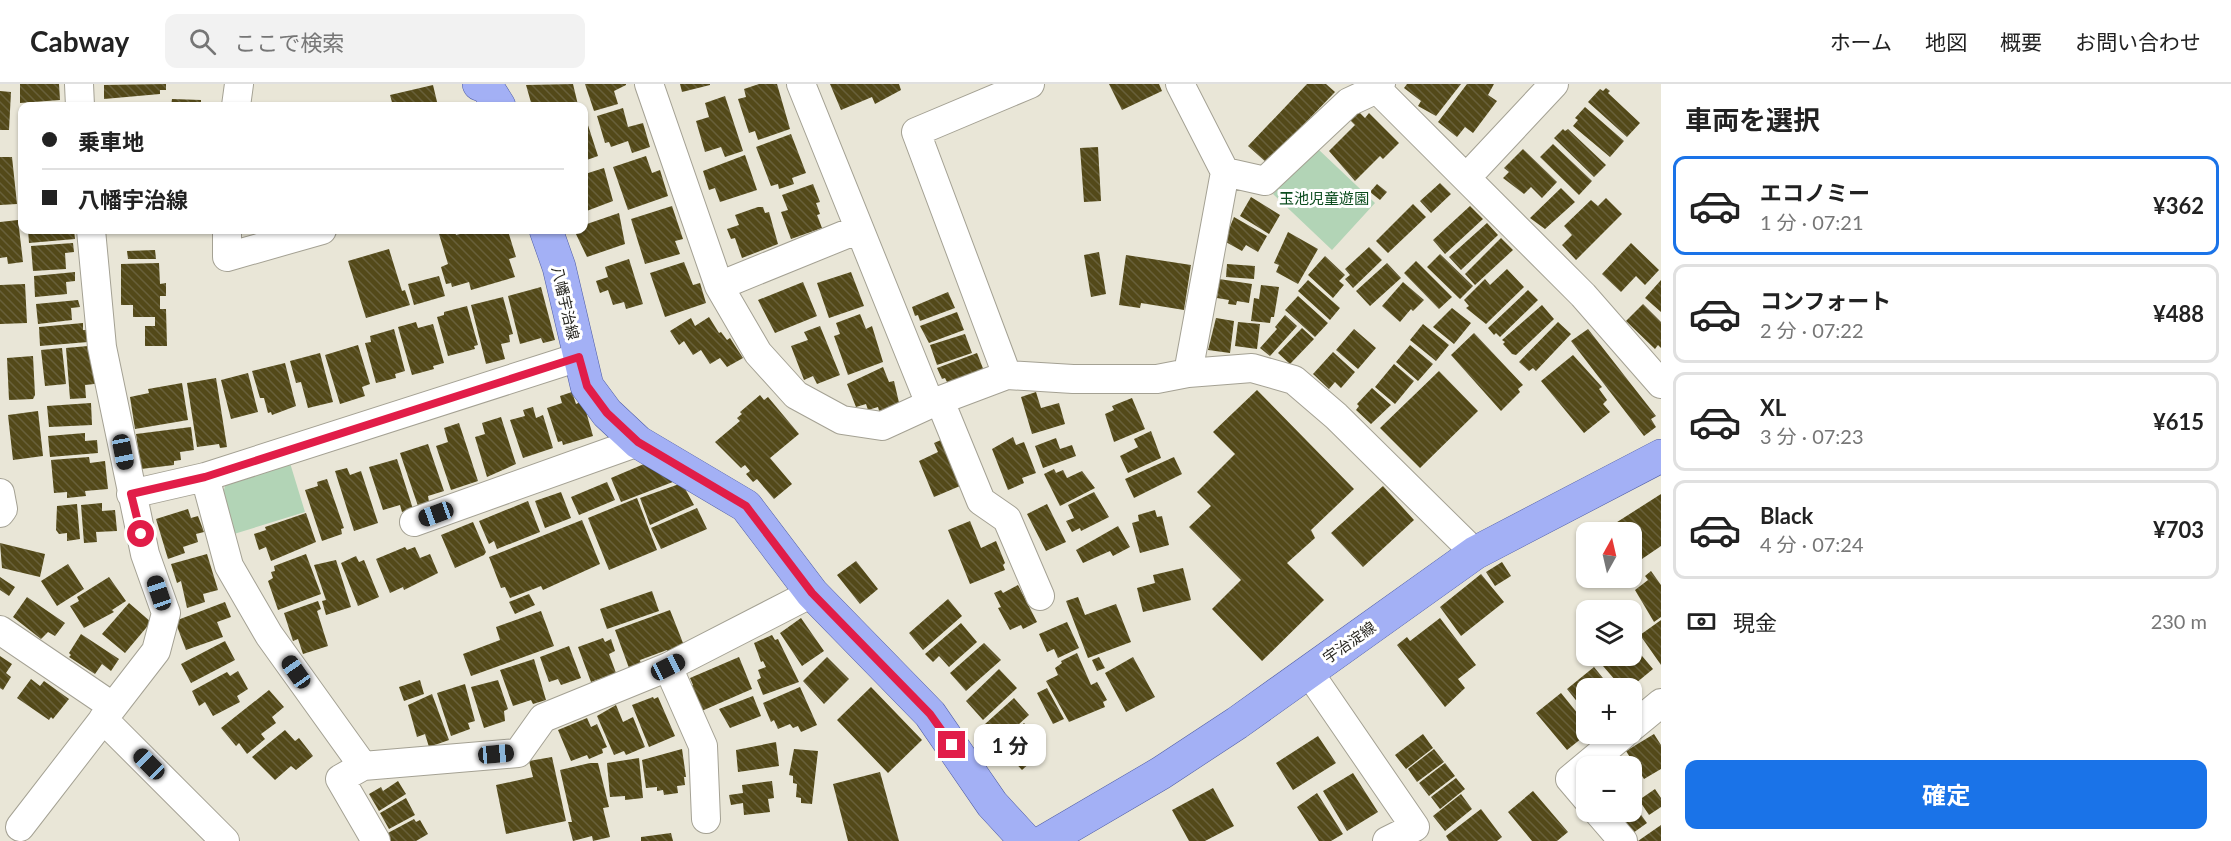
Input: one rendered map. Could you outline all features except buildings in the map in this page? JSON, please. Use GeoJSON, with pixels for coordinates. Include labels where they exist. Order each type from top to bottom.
{"type":"FeatureCollection","features":[{"type":"Feature","properties":{"kind":"main road","name":"八幡宇治線"},"geometry":{"type":"LineString","coordinates":[[547,234],[559,267],[587,386],[607,413],[638,442],[746,506],[812,593],[930,714],[992,804],[1026,841]]}},
{"type":"Feature","properties":{"kind":"main road","name":"宇治淀線"},"geometry":{"type":"LineString","coordinates":[[1045,841],[1238,723],[1475,553],[1661,456]]}},
{"type":"Feature","properties":{"kind":"street"},"geometry":{"type":"LineString","coordinates":[[79,84],[80,102]]}},
{"type":"Feature","properties":{"kind":"street"},"geometry":{"type":"LineString","coordinates":[[237,102],[239,84]]}},
{"type":"Feature","properties":{"kind":"street"},"geometry":{"type":"LineString","coordinates":[[649,84],[719,286],[758,352],[796,395],[842,420],[882,426],[935,402],[1007,375],[1073,379],[1145,379],[1252,368],[1294,380],[1336,416],[1475,553]]}},
{"type":"Feature","properties":{"kind":"street"},"geometry":{"type":"LineString","coordinates":[[801,84],[859,229],[981,501],[1007,519],[1040,596]]}},
{"type":"Feature","properties":{"kind":"street"},"geometry":{"type":"LineString","coordinates":[[1007,375],[916,132],[1030,84]]}},
{"type":"Feature","properties":{"kind":"street"},"geometry":{"type":"LineString","coordinates":[[1180,84],[1225,172],[1188,373]]}},
{"type":"Feature","properties":{"kind":"street"},"geometry":{"type":"LineString","coordinates":[[1467,177],[1554,84]]}},
{"type":"Feature","properties":{"kind":"street"},"geometry":{"type":"LineString","coordinates":[[1225,172],[1265,181],[1349,102],[1379,86],[1583,295],[1661,384]]}},
{"type":"Feature","properties":{"kind":"street"},"geometry":{"type":"LineString","coordinates":[[719,286],[859,229]]}},
{"type":"Feature","properties":{"kind":"street"},"geometry":{"type":"LineString","coordinates":[[17,828],[156,651],[166,612],[145,554],[131,494],[102,347],[91,234]]}},
{"type":"Feature","properties":{"kind":"street"},"geometry":{"type":"LineString","coordinates":[[227,234],[227,257],[308,234]]}},
{"type":"Feature","properties":{"kind":"street"},"geometry":{"type":"LineString","coordinates":[[131,494],[205,477],[579,357]]}},
{"type":"Feature","properties":{"kind":"street"},"geometry":{"type":"LineString","coordinates":[[414,522],[638,442]]}},
{"type":"Feature","properties":{"kind":"street"},"geometry":{"type":"LineString","coordinates":[[205,477],[229,566],[269,635],[363,766]]}},
{"type":"Feature","properties":{"kind":"street"},"geometry":{"type":"LineString","coordinates":[[0,493],[3,509],[0,513]]}},
{"type":"Feature","properties":{"kind":"street"},"geometry":{"type":"LineString","coordinates":[[376,841],[340,779],[363,766],[518,753],[543,718],[668,667],[812,593]]}},
{"type":"Feature","properties":{"kind":"street"},"geometry":{"type":"LineString","coordinates":[[0,630],[108,712],[225,841]]}},
{"type":"Feature","properties":{"kind":"street"},"geometry":{"type":"LineString","coordinates":[[668,667],[703,746],[706,819]]}},
{"type":"Feature","properties":{"kind":"street"},"geometry":{"type":"LineString","coordinates":[[1308,671],[1415,827],[1387,841]]}},
{"type":"Feature","properties":{"kind":"street"},"geometry":{"type":"LineString","coordinates":[[1642,719],[1661,703]]}},
{"type":"Feature","properties":{"kind":"street"},"geometry":{"type":"LineString","coordinates":[[1598,756],[1612,744]]}},
{"type":"Feature","properties":{"kind":"street"},"geometry":{"type":"LineString","coordinates":[[1576,774],[1570,779],[1576,786]]}},
{"type":"Feature","properties":{"kind":"street"},"geometry":{"type":"LineString","coordinates":[[1607,822],[1623,841]]}},
{"type":"Feature","properties":{"kind":"green space","name":"玉池児童遊園"},"geometry":{"type":"Polygon","coordinates":[[[1318,149],[1375,203],[1332,250],[1273,194],[1318,149]]]}},
{"type":"Feature","properties":{"kind":"green space"},"geometry":{"type":"Polygon","coordinates":[[[290,463],[305,512],[234,534],[222,499],[226,481],[290,463]]]}},
{"type":"Feature","properties":{"kind":"route"},"geometry":{"type":"LineString","coordinates":[[141,534],[131,494],[205,477],[579,357],[587,386],[607,413],[638,442],[746,506],[812,593],[930,714],[952,745]]}}]}
